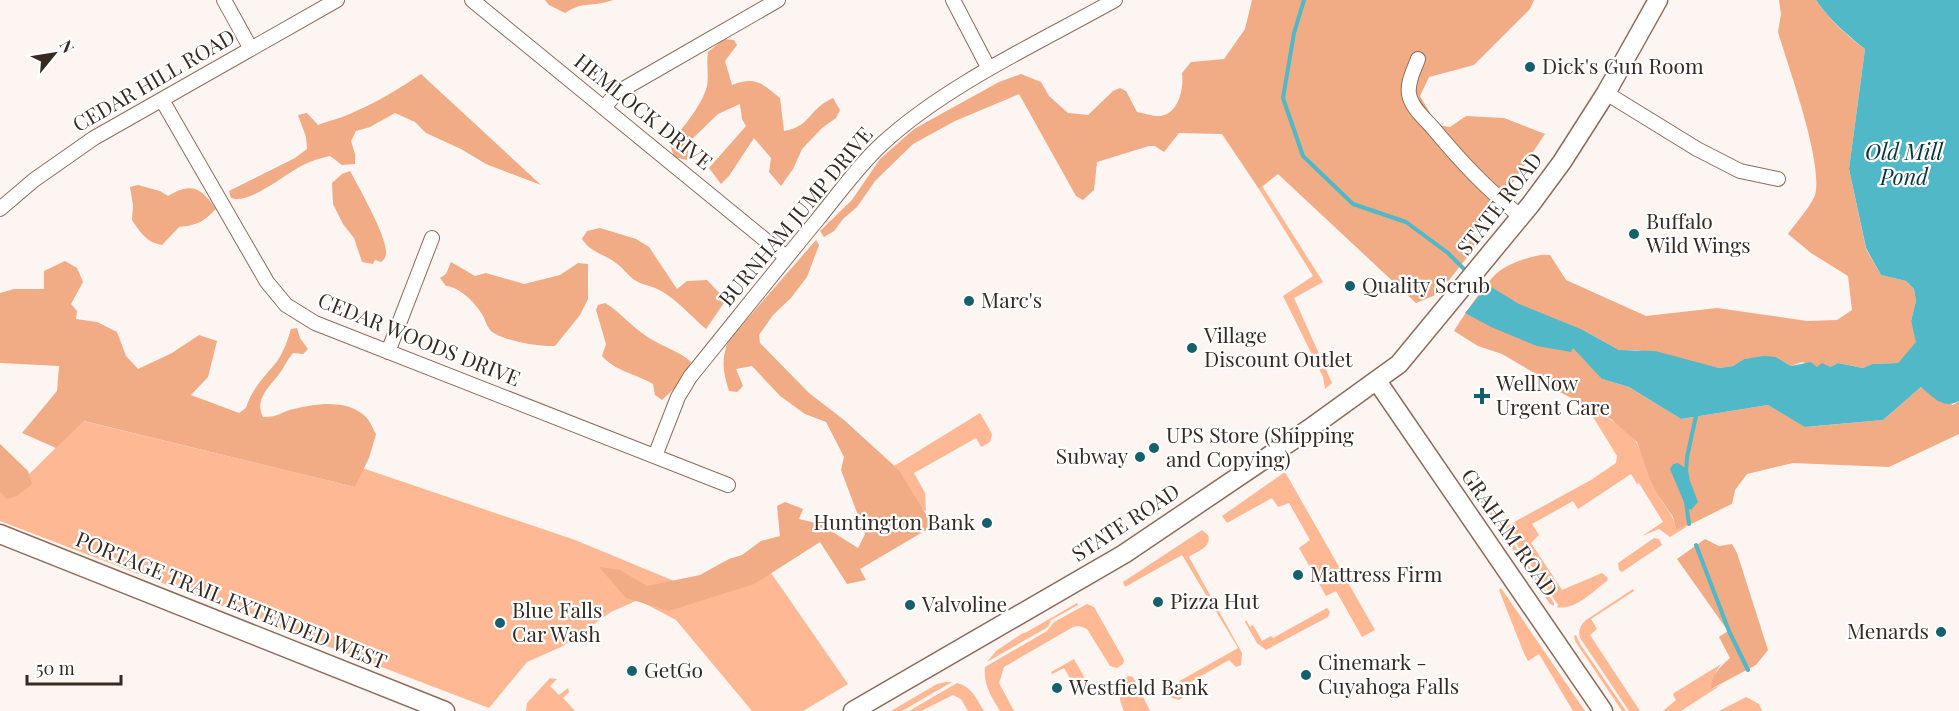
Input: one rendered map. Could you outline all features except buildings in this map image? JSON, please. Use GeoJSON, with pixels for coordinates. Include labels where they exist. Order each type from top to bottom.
{"type":"FeatureCollection","features":[{"type":"Feature","properties":{"kind":"main road","name":"STATE ROAD"},"geometry":{"type":"LineString","coordinates":[[853,711],[1124,554],[1399,364],[1521,217],[1562,162],[1606,93],[1658,0]]}},
{"type":"Feature","properties":{"kind":"main road","name":"GRAHAM ROAD"},"geometry":{"type":"LineString","coordinates":[[1377,381],[1603,711]]}},
{"type":"Feature","properties":{"kind":"main road","name":"PORTAGE TRAIL EXTENDED WEST"},"geometry":{"type":"LineString","coordinates":[[0,534],[446,711]]}},
{"type":"Feature","properties":{"kind":"street"},"geometry":{"type":"LineString","coordinates":[[224,0],[251,49]]}},
{"type":"Feature","properties":{"kind":"street","name":"CEDAR HILL ROAD"},"geometry":{"type":"LineString","coordinates":[[0,209],[69,154],[337,0]]}},
{"type":"Feature","properties":{"kind":"street","name":"HEMLOCK DRIVE"},"geometry":{"type":"LineString","coordinates":[[472,0],[786,257]]}},
{"type":"Feature","properties":{"kind":"street"},"geometry":{"type":"LineString","coordinates":[[604,108],[625,88],[778,0]]}},
{"type":"Feature","properties":{"kind":"street"},"geometry":{"type":"LineString","coordinates":[[953,0],[989,69]]}},
{"type":"Feature","properties":{"kind":"street","name":"BURNHAM JUMP DRIVE"},"geometry":{"type":"LineString","coordinates":[[655,456],[672,411],[690,377],[786,257],[884,143],[935,103],[989,69],[1115,0]]}},
{"type":"Feature","properties":{"kind":"street"},"geometry":{"type":"LineString","coordinates":[[1418,59],[1410,82],[1409,95],[1415,108],[1481,183],[1521,217]]}},
{"type":"Feature","properties":{"kind":"street"},"geometry":{"type":"LineString","coordinates":[[1606,93],[1696,148],[1740,171],[1778,179]]}},
{"type":"Feature","properties":{"kind":"street","name":"CEDAR WOODS DRIVE"},"geometry":{"type":"LineString","coordinates":[[162,100],[256,265],[279,298],[295,311],[315,323],[728,485]]}},
{"type":"Feature","properties":{"kind":"street"},"geometry":{"type":"LineString","coordinates":[[388,352],[432,238]]}},
{"type":"Feature","properties":{"kind":"shaded area"},"geometry":{"type":"Polygon","coordinates":[[[545,0],[613,0],[583,5],[565,13],[549,5],[545,0]]]}},
{"type":"Feature","properties":{"kind":"shaded area"},"geometry":{"type":"Polygon","coordinates":[[[1252,0],[1534,0],[1530,9],[1474,65],[1429,77],[1420,96],[1437,125],[1450,127],[1466,116],[1504,118],[1545,134],[1513,182],[1473,233],[1480,241],[1438,294],[1416,303],[1278,174],[1259,189],[1222,134],[1179,133],[1164,152],[1155,146],[1149,146],[1097,162],[1094,190],[1083,200],[1076,196],[1019,94],[955,121],[913,144],[875,181],[857,207],[843,219],[834,231],[824,237],[820,231],[852,200],[880,159],[914,129],[999,82],[1021,74],[1041,82],[1049,96],[1068,113],[1088,115],[1113,91],[1120,88],[1126,91],[1137,112],[1158,116],[1167,114],[1179,99],[1182,73],[1191,62],[1224,59],[1245,29],[1252,0]]]}},
{"type":"Feature","properties":{"kind":"shaded area"},"geometry":{"type":"Polygon","coordinates":[[[1779,0],[1816,0],[1839,27],[1865,49],[1849,169],[1866,249],[1881,275],[1906,281],[1914,289],[1916,301],[1911,321],[1917,342],[1898,363],[1872,364],[1863,368],[1838,363],[1830,367],[1817,367],[1802,362],[1791,366],[1776,357],[1744,359],[1733,366],[1719,368],[1637,350],[1619,350],[1583,330],[1602,379],[1629,387],[1681,419],[1768,405],[1806,427],[1883,420],[1921,387],[1953,405],[1959,401],[1959,434],[1889,467],[1793,463],[1747,474],[1735,490],[1732,504],[1676,529],[1673,517],[1650,479],[1637,442],[1611,419],[1558,391],[1536,374],[1502,354],[1478,346],[1454,331],[1476,298],[1496,274],[1517,262],[1545,255],[1550,255],[1566,280],[1646,316],[1717,308],[1807,321],[1837,320],[1852,310],[1848,276],[1811,253],[1788,234],[1813,199],[1816,180],[1810,139],[1778,32],[1781,14],[1779,0]]]}},
{"type":"Feature","properties":{"kind":"shaded area"},"geometry":{"type":"Polygon","coordinates":[[[724,39],[734,40],[737,45],[725,61],[732,85],[747,81],[758,82],[780,98],[784,131],[797,127],[821,105],[833,98],[840,110],[836,118],[822,128],[802,149],[793,169],[781,186],[769,172],[771,158],[754,138],[729,176],[721,184],[709,168],[746,126],[742,119],[740,104],[718,114],[689,142],[687,160],[674,157],[670,144],[696,109],[707,86],[708,52],[724,39]]]}},
{"type":"Feature","properties":{"kind":"shaded area"},"geometry":{"type":"Polygon","coordinates":[[[421,74],[541,185],[486,164],[461,149],[426,133],[415,122],[395,113],[370,127],[356,131],[351,141],[355,164],[342,165],[330,156],[303,165],[257,193],[239,199],[231,198],[229,191],[295,158],[307,149],[306,137],[298,115],[307,113],[318,125],[363,108],[421,74]]]}},
{"type":"Feature","properties":{"kind":"shaded area"},"geometry":{"type":"Polygon","coordinates":[[[350,171],[382,236],[386,254],[381,262],[375,260],[373,264],[362,262],[354,238],[343,224],[333,204],[332,183],[342,174],[350,171]]]}},
{"type":"Feature","properties":{"kind":"shaded area"},"geometry":{"type":"Polygon","coordinates":[[[138,185],[160,191],[168,196],[183,189],[195,189],[205,196],[216,209],[200,222],[179,227],[162,245],[157,244],[144,236],[132,220],[133,205],[130,187],[138,185]]]}},
{"type":"Feature","properties":{"kind":"shaded area"},"geometry":{"type":"Polygon","coordinates":[[[1262,186],[1323,282],[1294,298],[1332,383],[1325,389],[1323,377],[1283,296],[1313,276],[1259,189],[1262,186]]]}},
{"type":"Feature","properties":{"kind":"shaded area"},"geometry":{"type":"Polygon","coordinates":[[[600,228],[636,239],[649,247],[677,289],[687,281],[707,280],[726,300],[706,329],[669,296],[636,281],[616,263],[589,247],[582,239],[587,231],[600,228]]]}},
{"type":"Feature","properties":{"kind":"shaded area"},"geometry":{"type":"Polygon","coordinates":[[[816,240],[819,245],[807,277],[791,298],[773,315],[759,335],[760,343],[809,393],[844,420],[900,471],[933,526],[860,569],[866,580],[847,584],[820,542],[754,584],[669,611],[626,598],[599,567],[620,570],[647,586],[700,575],[729,559],[742,555],[761,541],[780,536],[777,506],[785,502],[803,509],[799,519],[820,524],[858,548],[865,534],[841,470],[844,457],[826,422],[805,414],[780,396],[752,366],[736,369],[743,386],[737,392],[729,391],[724,372],[724,354],[728,341],[816,240]]]}},
{"type":"Feature","properties":{"kind":"shaded area"},"geometry":{"type":"Polygon","coordinates":[[[65,261],[77,268],[83,282],[71,304],[77,311],[76,319],[97,322],[117,332],[126,356],[138,369],[172,353],[199,335],[217,341],[208,377],[191,395],[239,413],[246,408],[256,388],[278,360],[291,329],[297,328],[300,338],[308,349],[303,354],[293,353],[265,392],[260,404],[263,417],[322,404],[341,405],[359,411],[376,434],[369,458],[355,487],[84,421],[56,448],[22,433],[57,391],[59,366],[0,363],[0,293],[14,289],[44,289],[44,271],[65,261]]]}},
{"type":"Feature","properties":{"kind":"shaded area"},"geometry":{"type":"Polygon","coordinates":[[[451,262],[475,276],[486,273],[524,284],[560,275],[578,263],[588,264],[588,299],[580,315],[555,346],[513,340],[491,331],[482,314],[462,292],[446,286],[440,278],[446,274],[451,262]]]}},
{"type":"Feature","properties":{"kind":"shaded area"},"geometry":{"type":"Polygon","coordinates":[[[605,303],[646,336],[691,362],[676,387],[662,400],[655,395],[653,384],[619,369],[602,356],[606,344],[596,310],[598,305],[605,303]]]}},
{"type":"Feature","properties":{"kind":"shaded area"},"geometry":{"type":"Polygon","coordinates":[[[1581,404],[1612,421],[1633,438],[1676,528],[1688,526],[1670,537],[1659,529],[1642,536],[1663,522],[1631,474],[1578,509],[1573,501],[1532,524],[1539,535],[1531,543],[1562,590],[1602,573],[1608,578],[1590,595],[1577,603],[1557,607],[1558,605],[1505,527],[1591,480],[1616,463],[1617,456],[1590,412],[1581,404]]]}},
{"type":"Feature","properties":{"kind":"shaded area"},"geometry":{"type":"Polygon","coordinates":[[[980,413],[992,434],[990,442],[981,447],[976,438],[914,473],[925,493],[926,511],[923,510],[900,471],[894,466],[980,413]]]}},
{"type":"Feature","properties":{"kind":"shaded area"},"geometry":{"type":"Polygon","coordinates":[[[83,421],[355,487],[362,468],[575,540],[679,583],[760,557],[848,684],[803,711],[752,711],[676,620],[638,600],[611,612],[563,646],[527,662],[489,708],[0,521],[0,469],[14,489],[83,421]]]}},
{"type":"Feature","properties":{"kind":"shaded area"},"geometry":{"type":"Polygon","coordinates":[[[0,444],[28,471],[32,484],[17,496],[7,499],[0,492],[0,444]]]}},
{"type":"Feature","properties":{"kind":"shaded area"},"geometry":{"type":"Polygon","coordinates":[[[1285,472],[1375,630],[1362,637],[1336,591],[1326,596],[1299,548],[1310,540],[1289,503],[1278,507],[1272,498],[1227,523],[1222,516],[1285,472]]]}},
{"type":"Feature","properties":{"kind":"shaded area"},"geometry":{"type":"Polygon","coordinates":[[[1467,476],[1554,606],[1550,604],[1470,487],[1466,481],[1467,476]]]}},
{"type":"Feature","properties":{"kind":"shaded area"},"geometry":{"type":"Polygon","coordinates":[[[1202,530],[1208,535],[1208,543],[1203,549],[1189,557],[1242,653],[1241,665],[1236,667],[1229,660],[1180,688],[1183,697],[1179,700],[1172,698],[1166,691],[1167,688],[1238,648],[1182,555],[1125,587],[1123,582],[1202,530]]]}},
{"type":"Feature","properties":{"kind":"shaded area"},"geometry":{"type":"Polygon","coordinates":[[[1654,538],[1659,539],[1662,545],[1622,572],[1619,570],[1618,563],[1654,538]]]}},
{"type":"Feature","properties":{"kind":"shaded area"},"geometry":{"type":"Polygon","coordinates":[[[1705,539],[1719,546],[1732,544],[1737,553],[1768,650],[1756,665],[1711,689],[1714,675],[1730,658],[1719,637],[1728,631],[1677,559],[1705,539]]]}},
{"type":"Feature","properties":{"kind":"shaded area"},"geometry":{"type":"Polygon","coordinates":[[[1501,588],[1585,711],[1573,711],[1539,654],[1528,661],[1499,590],[1501,588]]]}},
{"type":"Feature","properties":{"kind":"shaded area"},"geometry":{"type":"Polygon","coordinates":[[[1633,589],[1634,591],[1591,619],[1597,629],[1590,635],[1640,711],[1629,711],[1580,638],[1579,633],[1580,627],[1586,620],[1633,589]]]}},
{"type":"Feature","properties":{"kind":"shaded area"},"geometry":{"type":"Polygon","coordinates":[[[1077,603],[1078,605],[1051,620],[1048,627],[987,662],[996,651],[1023,633],[1077,603]]]}},
{"type":"Feature","properties":{"kind":"shaded area"},"geometry":{"type":"Polygon","coordinates":[[[1087,604],[1094,607],[1124,660],[1123,664],[1117,668],[1110,666],[1087,629],[1079,626],[1073,627],[1004,667],[999,683],[1014,711],[1000,711],[986,684],[985,667],[1047,631],[1054,622],[1087,604]]]}},
{"type":"Feature","properties":{"kind":"shaded area"},"geometry":{"type":"Polygon","coordinates":[[[1327,608],[1330,612],[1328,617],[1266,650],[1257,643],[1245,622],[1246,620],[1250,627],[1253,625],[1262,641],[1271,636],[1273,638],[1327,608]]]}},
{"type":"Feature","properties":{"kind":"shaded area"},"geometry":{"type":"Polygon","coordinates":[[[1576,635],[1626,711],[1622,711],[1575,641],[1574,636],[1576,635]]]}},
{"type":"Feature","properties":{"kind":"shaded area"},"geometry":{"type":"Polygon","coordinates":[[[1074,659],[1088,684],[1077,690],[1064,668],[1052,674],[1051,672],[1074,659]]]}},
{"type":"Feature","properties":{"kind":"shaded area"},"geometry":{"type":"Polygon","coordinates":[[[1721,664],[1711,689],[1721,685],[1681,711],[1663,711],[1676,700],[1674,693],[1721,664]]]}},
{"type":"Feature","properties":{"kind":"shaded area"},"geometry":{"type":"Polygon","coordinates":[[[1128,676],[1133,677],[1150,711],[1124,711],[1120,693],[1122,684],[1128,676]]]}},
{"type":"Feature","properties":{"kind":"shaded area"},"geometry":{"type":"Polygon","coordinates":[[[550,678],[557,679],[550,686],[559,695],[568,688],[569,692],[563,698],[575,711],[526,711],[527,703],[550,678]]]}},
{"type":"Feature","properties":{"kind":"shaded area"},"geometry":{"type":"Polygon","coordinates":[[[952,682],[902,711],[891,711],[937,684],[952,682]]]}},
{"type":"Feature","properties":{"kind":"shaded area"},"geometry":{"type":"Polygon","coordinates":[[[957,683],[970,690],[984,711],[968,711],[961,699],[953,695],[921,711],[909,711],[957,683]]]}},
{"type":"Feature","properties":{"kind":"shaded area"},"geometry":{"type":"Polygon","coordinates":[[[1746,697],[1759,704],[1762,711],[1719,711],[1746,697]]]}},
{"type":"Feature","properties":{"kind":"water","name":"Old Mill Pond"},"geometry":{"type":"Polygon","coordinates":[[[1816,0],[1959,0],[1959,401],[1943,403],[1921,387],[1883,420],[1805,427],[1768,405],[1681,419],[1629,387],[1602,379],[1573,348],[1571,352],[1537,346],[1491,327],[1465,313],[1488,285],[1519,304],[1583,330],[1619,350],[1655,351],[1719,368],[1733,366],[1744,359],[1764,356],[1776,357],[1791,366],[1811,362],[1817,367],[1822,363],[1830,367],[1838,363],[1863,368],[1872,364],[1898,363],[1916,342],[1911,321],[1916,301],[1914,289],[1906,281],[1881,275],[1866,248],[1849,169],[1865,49],[1827,14],[1816,0]]]}},
{"type":"Feature","properties":{"kind":"water"},"geometry":{"type":"Polygon","coordinates":[[[1678,463],[1688,470],[1698,502],[1691,510],[1686,507],[1670,469],[1673,464],[1678,463]]]}},
{"type":"Feature","properties":{"kind":"waterway"},"geometry":{"type":"LineString","coordinates":[[1304,0],[1294,33],[1283,98],[1303,156],[1353,204],[1406,222],[1448,253],[1467,272]]}},
{"type":"Feature","properties":{"kind":"waterway"},"geometry":{"type":"LineString","coordinates":[[1475,280],[1486,292]]}},
{"type":"Feature","properties":{"kind":"waterway"},"geometry":{"type":"LineString","coordinates":[[1686,473],[1696,416]]}},
{"type":"Feature","properties":{"kind":"waterway"},"geometry":{"type":"LineString","coordinates":[[1686,502],[1689,524]]}},
{"type":"Feature","properties":{"kind":"waterway"},"geometry":{"type":"LineString","coordinates":[[1696,545],[1729,631],[1748,670]]}},
{"type":"Feature","properties":{"kind":"place","name":"Dick's Gun Room"},"geometry":{"type":"Point","coordinates":[1530,67]}},
{"type":"Feature","properties":{"kind":"place","name":"Buffalo Wild Wings"},"geometry":{"type":"Point","coordinates":[1634,234]}},
{"type":"Feature","properties":{"kind":"place","name":"Quality Scrub"},"geometry":{"type":"Point","coordinates":[1350,286]}},
{"type":"Feature","properties":{"kind":"place","name":"Marc's"},"geometry":{"type":"Point","coordinates":[969,301]}},
{"type":"Feature","properties":{"kind":"place","name":"Village Discount Outlet"},"geometry":{"type":"Point","coordinates":[1192,348]}},
{"type":"Feature","properties":{"kind":"place","name":"WellNow Urgent Care"},"geometry":{"type":"Point","coordinates":[1482,396]}},
{"type":"Feature","properties":{"kind":"place","name":"UPS Store (Shipping and Copying)"},"geometry":{"type":"Point","coordinates":[1154,448]}},
{"type":"Feature","properties":{"kind":"place","name":"Subway"},"geometry":{"type":"Point","coordinates":[1140,457]}},
{"type":"Feature","properties":{"kind":"place","name":"Huntington Bank"},"geometry":{"type":"Point","coordinates":[987,523]}},
{"type":"Feature","properties":{"kind":"place","name":"Mattress Firm"},"geometry":{"type":"Point","coordinates":[1298,575]}},
{"type":"Feature","properties":{"kind":"place","name":"Pizza Hut"},"geometry":{"type":"Point","coordinates":[1158,602]}},
{"type":"Feature","properties":{"kind":"place","name":"Valvoline"},"geometry":{"type":"Point","coordinates":[910,605]}},
{"type":"Feature","properties":{"kind":"place","name":"Blue Falls Car Wash"},"geometry":{"type":"Point","coordinates":[500,623]}},
{"type":"Feature","properties":{"kind":"place","name":"Menards"},"geometry":{"type":"Point","coordinates":[1941,632]}},
{"type":"Feature","properties":{"kind":"place","name":"GetGo"},"geometry":{"type":"Point","coordinates":[632,671]}},
{"type":"Feature","properties":{"kind":"place","name":"Cinemark - Cuyahoga Falls"},"geometry":{"type":"Point","coordinates":[1306,675]}},
{"type":"Feature","properties":{"kind":"place","name":"Westfield Bank"},"geometry":{"type":"Point","coordinates":[1057,688]}}]}
